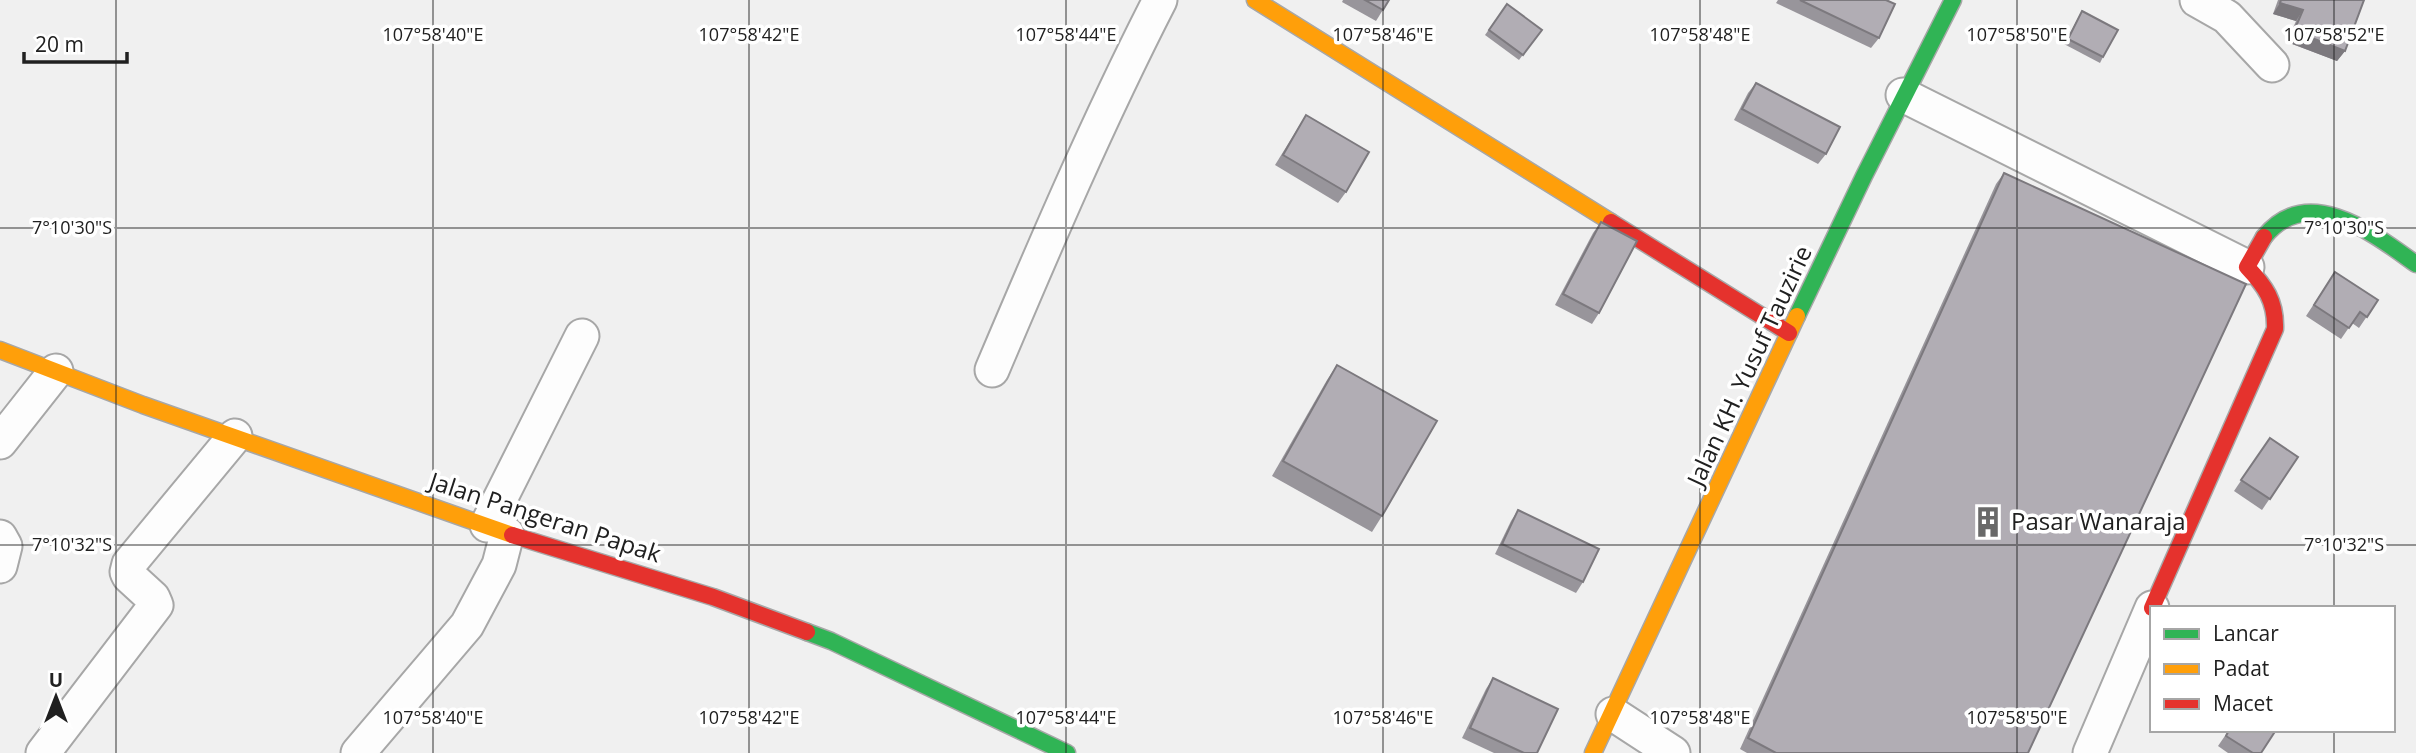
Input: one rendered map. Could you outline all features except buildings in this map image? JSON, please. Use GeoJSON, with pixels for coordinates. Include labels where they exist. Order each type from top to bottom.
{"type":"FeatureCollection","features":[{"type":"Feature","properties":{"kind":"street"},"geometry":{"type":"LineString","coordinates":[[992,370],[1064,199],[1119,80],[1160,0]]}},
{"type":"Feature","properties":{"kind":"street","name":"Jalan KH. Yusuf Tauzirie"},"geometry":{"type":"LineString","coordinates":[[1593,753],[1614,714],[1789,333],[1903,95],[1953,0]]}},
{"type":"Feature","properties":{"kind":"street"},"geometry":{"type":"LineString","coordinates":[[2197,0],[2227,17],[2272,65]]}},
{"type":"Feature","properties":{"kind":"street"},"geometry":{"type":"LineString","coordinates":[[1274,5],[1789,333]]}},
{"type":"Feature","properties":{"kind":"street"},"geometry":{"type":"LineString","coordinates":[[1903,95],[2247,267],[2274,301],[2275,329],[2153,606]]}},
{"type":"Feature","properties":{"kind":"street"},"geometry":{"type":"LineString","coordinates":[[2247,267],[2260,242],[2279,223],[2301,214],[2329,215],[2366,228],[2416,264]]}},
{"type":"Feature","properties":{"kind":"street"},"geometry":{"type":"LineString","coordinates":[[358,753],[467,625],[499,565],[497,530],[582,336]]}},
{"type":"Feature","properties":{"kind":"street","name":"Jalan Pangeran Papak"},"geometry":{"type":"LineString","coordinates":[[0,350],[144,405],[497,530],[713,597],[831,641],[1067,753]]}},
{"type":"Feature","properties":{"kind":"street"},"geometry":{"type":"LineString","coordinates":[[0,442],[56,371]]}},
{"type":"Feature","properties":{"kind":"street"},"geometry":{"type":"LineString","coordinates":[[43,753],[156,605],[153,598],[129,576],[129,564],[235,436]]}},
{"type":"Feature","properties":{"kind":"street"},"geometry":{"type":"LineString","coordinates":[[0,537],[5,546],[0,566]]}},
{"type":"Feature","properties":{"kind":"street"},"geometry":{"type":"LineString","coordinates":[[2090,753],[2150,613]]}},
{"type":"Feature","properties":{"kind":"street"},"geometry":{"type":"LineString","coordinates":[[1614,714],[1674,753]]}},
{"type":"Feature","properties":{"kind":"traffic: fast"},"geometry":{"type":"LineString","coordinates":[[1797,316],[1953,0]]}},
{"type":"Feature","properties":{"kind":"traffic: fast"},"geometry":{"type":"LineString","coordinates":[[2264,237],[2281,221],[2300,214],[2320,213],[2361,228],[2416,264]]}},
{"type":"Feature","properties":{"kind":"traffic: fast"},"geometry":{"type":"LineString","coordinates":[[807,632],[1067,753]]}},
{"type":"Feature","properties":{"kind":"traffic: slow"},"geometry":{"type":"LineString","coordinates":[[1255,0],[1611,222]]}},
{"type":"Feature","properties":{"kind":"traffic: slow"},"geometry":{"type":"LineString","coordinates":[[1593,753],[1797,316]]}},
{"type":"Feature","properties":{"kind":"traffic: slow"},"geometry":{"type":"LineString","coordinates":[[0,350],[143,405],[512,535]]}},
{"type":"Feature","properties":{"kind":"traffic: jam"},"geometry":{"type":"LineString","coordinates":[[1611,222],[1789,333]]}},
{"type":"Feature","properties":{"kind":"traffic: jam"},"geometry":{"type":"LineString","coordinates":[[2153,606],[2275,329],[2274,310],[2268,295],[2247,267],[2264,237]]}},
{"type":"Feature","properties":{"kind":"traffic: jam"},"geometry":{"type":"LineString","coordinates":[[512,535],[713,597],[807,632]]}},
{"type":"Feature","properties":{"kind":"place","name":"Pasar Wanaraja"},"geometry":{"type":"Point","coordinates":[1988,522]}}]}
